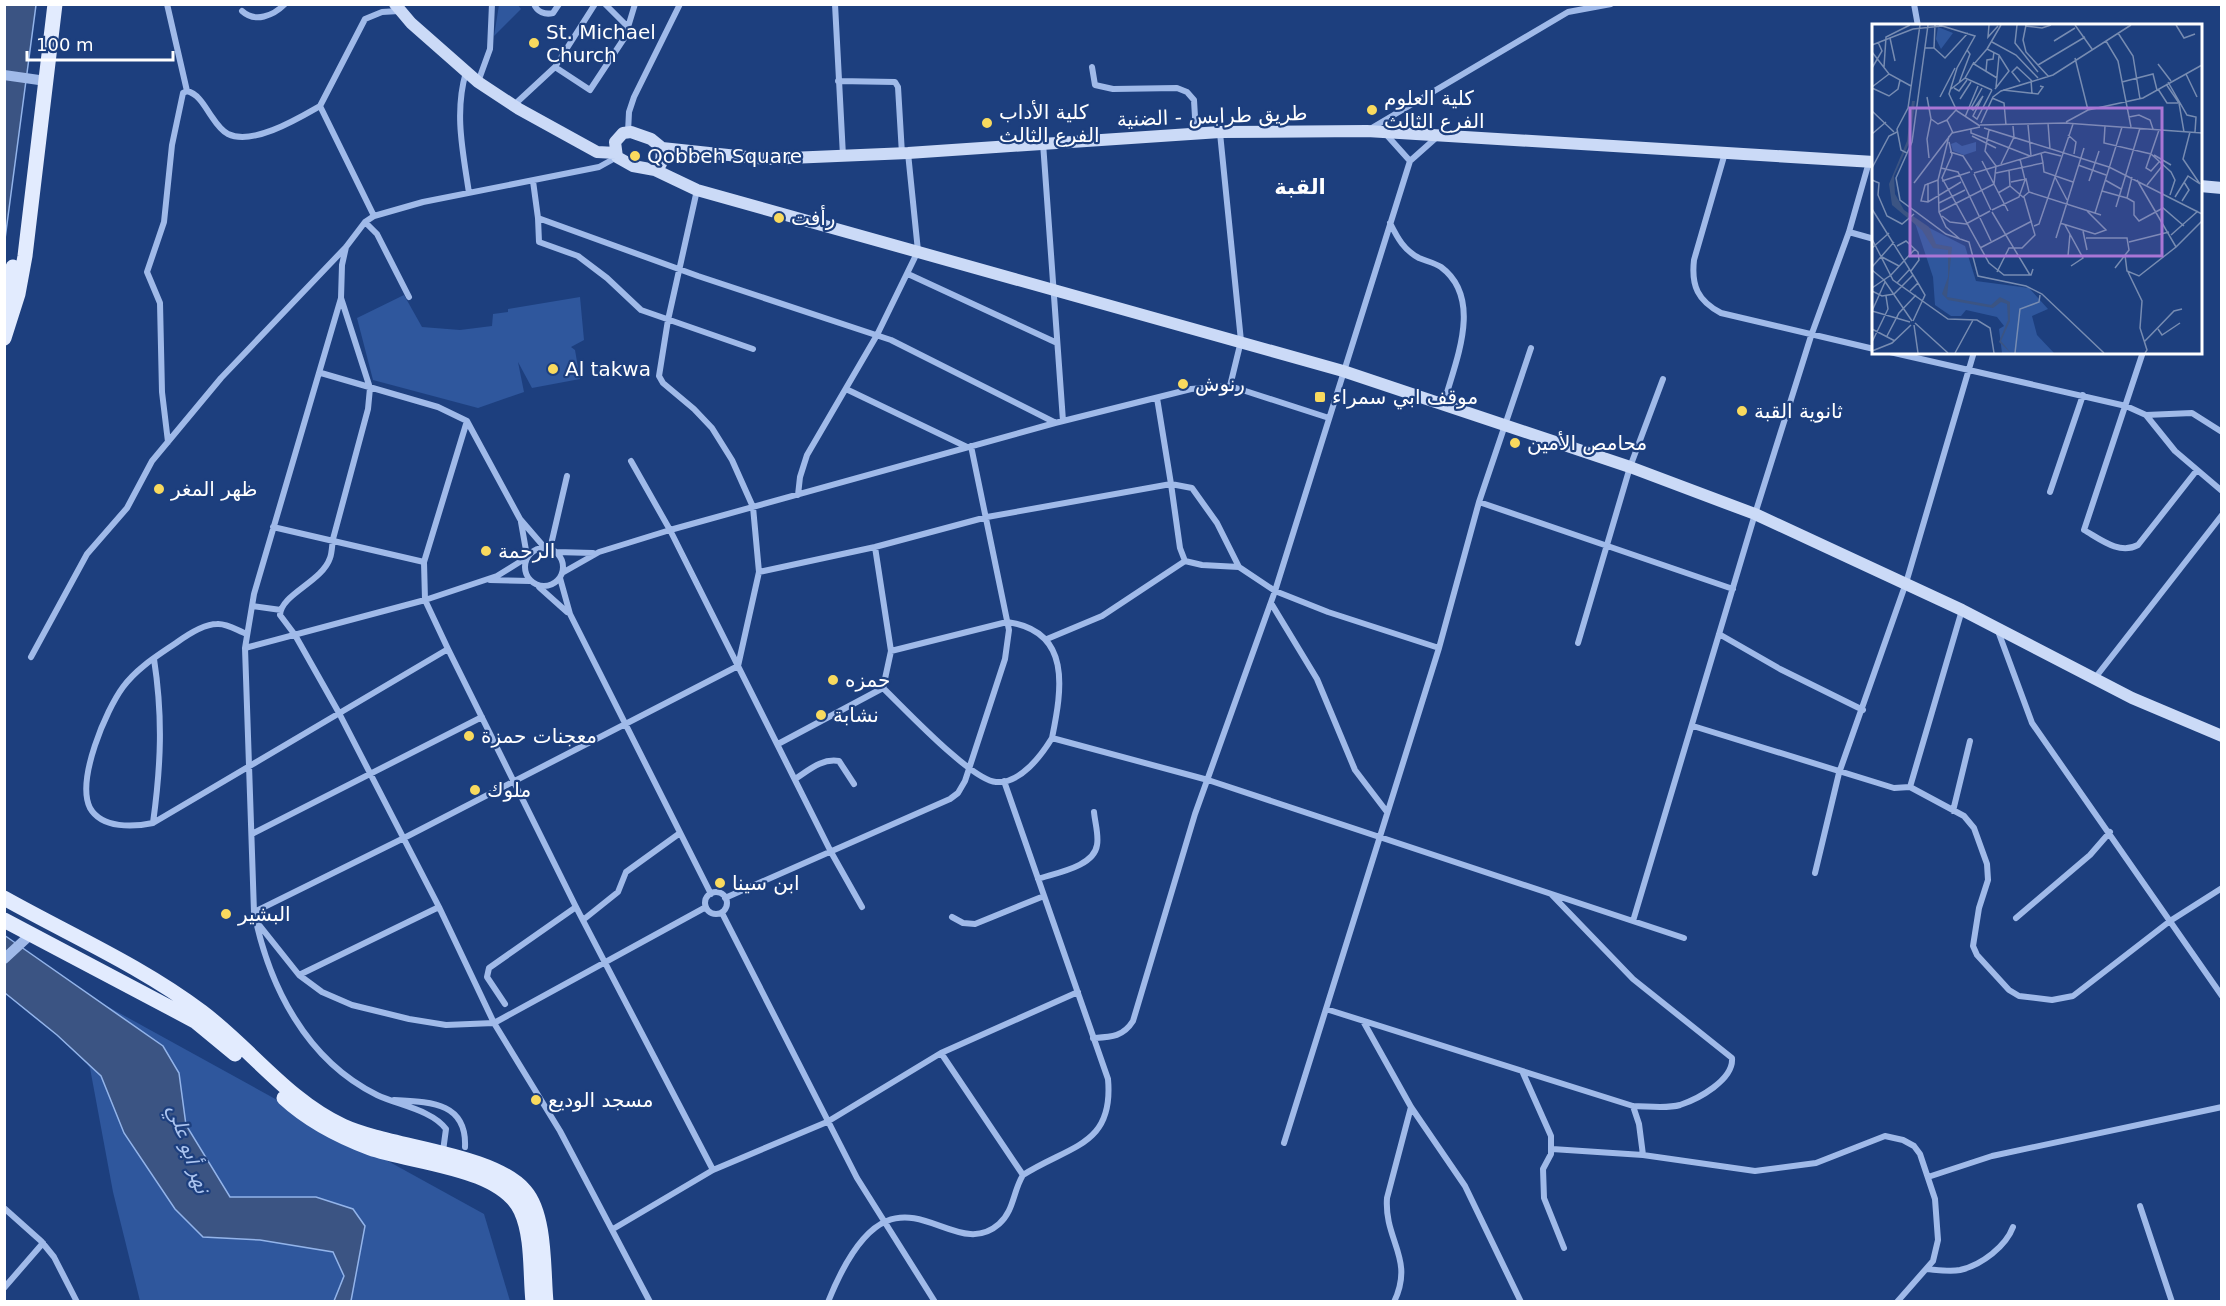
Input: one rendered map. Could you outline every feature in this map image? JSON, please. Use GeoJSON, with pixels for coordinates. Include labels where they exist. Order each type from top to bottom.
{"type":"FeatureCollection","features":[{"type":"Feature","properties":{"kind":"main road"},"geometry":{"type":"LineString","coordinates":[[4,303],[15,254],[45,4]]}},
{"type":"Feature","properties":{"kind":"main road"},"geometry":{"type":"LineString","coordinates":[[4,338],[18,294],[25,256],[37,79],[55,4]]}},
{"type":"Feature","properties":{"kind":"main road"},"geometry":{"type":"LineString","coordinates":[[397,8],[478,82],[513,105],[597,152],[616,155],[633,166],[655,170],[697,190],[918,250],[1052,291],[1241,341],[1343,371],[1505,423],[1630,467],[1755,514],[1962,610],[2094,679],[2222,736]]}},
{"type":"Feature","properties":{"kind":"main road","name":"طريق طرابس - الضنية"},"geometry":{"type":"LineString","coordinates":[[662,148],[766,159],[905,154],[1220,132],[1367,131],[1871,162]]}},
{"type":"Feature","properties":{"kind":"main road"},"geometry":{"type":"LineString","coordinates":[[616,155],[614,146],[617,138],[628,132],[651,139],[662,148],[661,164],[655,170]]}},
{"type":"Feature","properties":{"kind":"main road"},"geometry":{"type":"LineString","coordinates":[[2202,186],[2222,188]]}},
{"type":"Feature","properties":{"kind":"main road"},"geometry":{"type":"LineString","coordinates":[[4,898],[161,984],[204,1013],[295,1096],[319,1114],[379,1139],[441,1154],[496,1171],[517,1182],[527,1193],[538,1219],[546,1302]]}},
{"type":"Feature","properties":{"kind":"main road"},"geometry":{"type":"LineString","coordinates":[[4,920],[27,938],[195,1022],[313,1121],[340,1136],[373,1149],[459,1168],[501,1188],[510,1195],[521,1211],[525,1225],[533,1302]]}},
{"type":"Feature","properties":{"kind":"main road"},"geometry":{"type":"LineString","coordinates":[[27,938],[42,933],[53,935],[132,974],[161,984]]}},
{"type":"Feature","properties":{"kind":"street"},"geometry":{"type":"LineString","coordinates":[[167,4],[187,91],[198,97],[228,134],[241,136],[274,129],[320,106],[365,19],[397,8]]}},
{"type":"Feature","properties":{"kind":"street"},"geometry":{"type":"LineString","coordinates":[[242,11],[247,16],[261,18],[275,12],[285,4]]}},
{"type":"Feature","properties":{"kind":"street"},"geometry":{"type":"LineString","coordinates":[[478,82],[490,49],[492,4]]}},
{"type":"Feature","properties":{"kind":"street"},"geometry":{"type":"LineString","coordinates":[[534,4],[539,12],[553,14],[559,4]]}},
{"type":"Feature","properties":{"kind":"street"},"geometry":{"type":"LineString","coordinates":[[513,105],[555,67],[595,4]]}},
{"type":"Feature","properties":{"kind":"street"},"geometry":{"type":"LineString","coordinates":[[605,4],[627,26]]}},
{"type":"Feature","properties":{"kind":"street"},"geometry":{"type":"LineString","coordinates":[[555,67],[590,90],[625,37],[635,4]]}},
{"type":"Feature","properties":{"kind":"street"},"geometry":{"type":"LineString","coordinates":[[628,132],[629,112],[634,97],[680,4]]}},
{"type":"Feature","properties":{"kind":"street"},"geometry":{"type":"LineString","coordinates":[[835,4],[843,157]]}},
{"type":"Feature","properties":{"kind":"street"},"geometry":{"type":"LineString","coordinates":[[1367,131],[1567,8],[1611,4]]}},
{"type":"Feature","properties":{"kind":"street"},"geometry":{"type":"LineString","coordinates":[[1914,4],[1918,24]]}},
{"type":"Feature","properties":{"kind":"street"},"geometry":{"type":"LineString","coordinates":[[1092,67],[1095,85],[1113,89],[1177,88],[1187,92],[1194,100],[1196,134]]}},
{"type":"Feature","properties":{"kind":"street"},"geometry":{"type":"LineString","coordinates":[[466,72],[460,99],[459,120],[469,193]]}},
{"type":"Feature","properties":{"kind":"street"},"geometry":{"type":"LineString","coordinates":[[4,75],[37,79]]}},
{"type":"Feature","properties":{"kind":"street"},"geometry":{"type":"LineString","coordinates":[[798,495],[807,455],[877,335],[918,250],[898,87],[895,82],[838,81]]}},
{"type":"Feature","properties":{"kind":"street"},"geometry":{"type":"LineString","coordinates":[[168,442],[162,392],[160,303],[147,272],[164,222],[172,145],[183,93],[187,91]]}},
{"type":"Feature","properties":{"kind":"street"},"geometry":{"type":"LineString","coordinates":[[320,106],[374,216]]}},
{"type":"Feature","properties":{"kind":"street"},"geometry":{"type":"LineString","coordinates":[[1220,132],[1241,341],[1230,386]]}},
{"type":"Feature","properties":{"kind":"street"},"geometry":{"type":"LineString","coordinates":[[1384,132],[1410,161]]}},
{"type":"Feature","properties":{"kind":"street"},"geometry":{"type":"LineString","coordinates":[[1093,1038],[1118,1036],[1127,1030],[1133,1021],[1171,889],[1275,591],[1410,161],[1440,134]]}},
{"type":"Feature","properties":{"kind":"street"},"geometry":{"type":"LineString","coordinates":[[1043,143],[1055,342],[1063,421]]}},
{"type":"Feature","properties":{"kind":"street"},"geometry":{"type":"LineString","coordinates":[[1725,152],[1694,260],[1692,277],[1696,292],[1708,306],[1721,313],[1872,349]]}},
{"type":"Feature","properties":{"kind":"street"},"geometry":{"type":"LineString","coordinates":[[30,657],[87,554],[127,508],[152,461],[221,378],[346,247],[365,222],[374,216],[469,193],[599,167],[616,155]]}},
{"type":"Feature","properties":{"kind":"street"},"geometry":{"type":"LineString","coordinates":[[1633,921],[1755,514],[1811,336],[1849,232],[1871,162]]}},
{"type":"Feature","properties":{"kind":"street"},"geometry":{"type":"LineString","coordinates":[[533,181],[539,242],[578,256],[607,278],[641,310],[753,349]]}},
{"type":"Feature","properties":{"kind":"street"},"geometry":{"type":"LineString","coordinates":[[697,190],[660,358],[660,379],[712,428],[732,460],[753,507],[759,572],[738,666]]}},
{"type":"Feature","properties":{"kind":"street"},"geometry":{"type":"LineString","coordinates":[[538,218],[679,269],[877,335],[963,375],[1055,423]]}},
{"type":"Feature","properties":{"kind":"street"},"geometry":{"type":"LineString","coordinates":[[365,222],[377,234],[409,297]]}},
{"type":"Feature","properties":{"kind":"street"},"geometry":{"type":"LineString","coordinates":[[1390,223],[1406,250],[1440,267],[1451,277],[1462,300],[1464,326],[1444,403]]}},
{"type":"Feature","properties":{"kind":"street"},"geometry":{"type":"LineString","coordinates":[[1849,232],[1872,238]]}},
{"type":"Feature","properties":{"kind":"street"},"geometry":{"type":"LineString","coordinates":[[346,247],[342,265],[341,298],[321,373],[273,527],[252,606],[245,648],[254,912],[264,954],[280,992],[313,1045],[325,1059],[347,1076],[387,1099],[438,1120],[444,1126],[447,1136],[441,1154]]}},
{"type":"Feature","properties":{"kind":"street"},"geometry":{"type":"LineString","coordinates":[[908,274],[1055,342]]}},
{"type":"Feature","properties":{"kind":"street"},"geometry":{"type":"LineString","coordinates":[[341,298],[370,387],[368,410],[333,539],[330,559],[326,567],[309,584],[284,604],[280,610],[282,620],[295,635],[339,713],[439,907],[494,1023],[548,1110],[651,1302]]}},
{"type":"Feature","properties":{"kind":"street"},"geometry":{"type":"LineString","coordinates":[[1284,1143],[1438,648],[1479,502],[1531,348]]}},
{"type":"Feature","properties":{"kind":"street"},"geometry":{"type":"LineString","coordinates":[[1899,354],[2083,395],[2126,406],[2146,415],[2192,413],[2222,432]]}},
{"type":"Feature","properties":{"kind":"street"},"geometry":{"type":"LineString","coordinates":[[1815,873],[1839,772],[1863,710],[1906,583],[1973,354]]}},
{"type":"Feature","properties":{"kind":"street"},"geometry":{"type":"LineString","coordinates":[[2143,354],[2084,530],[2116,547],[2130,549],[2138,545],[2197,470]]}},
{"type":"Feature","properties":{"kind":"street"},"geometry":{"type":"LineString","coordinates":[[321,373],[438,407],[467,422],[520,519],[562,561],[561,575],[570,614],[711,894]]}},
{"type":"Feature","properties":{"kind":"street"},"geometry":{"type":"LineString","coordinates":[[1578,644],[1630,467],[1663,379]]}},
{"type":"Feature","properties":{"kind":"street"},"geometry":{"type":"LineString","coordinates":[[486,580],[549,586],[561,575],[599,552],[670,530],[969,446],[1191,389],[1230,386],[1329,418]]}},
{"type":"Feature","properties":{"kind":"street"},"geometry":{"type":"LineString","coordinates":[[846,389],[969,446]]}},
{"type":"Feature","properties":{"kind":"street"},"geometry":{"type":"LineString","coordinates":[[2050,492],[2083,395]]}},
{"type":"Feature","properties":{"kind":"street"},"geometry":{"type":"LineString","coordinates":[[1157,398],[1180,548],[1185,561]]}},
{"type":"Feature","properties":{"kind":"street"},"geometry":{"type":"LineString","coordinates":[[2146,415],[2175,451],[2222,491]]}},
{"type":"Feature","properties":{"kind":"street"},"geometry":{"type":"LineString","coordinates":[[467,422],[424,562],[425,600],[576,907],[713,1170]]}},
{"type":"Feature","properties":{"kind":"street"},"geometry":{"type":"LineString","coordinates":[[725,898],[950,799],[958,793],[965,782],[1009,642],[987,517],[969,446]]}},
{"type":"Feature","properties":{"kind":"street"},"geometry":{"type":"LineString","coordinates":[[632,461],[670,530],[831,852],[862,907]]}},
{"type":"Feature","properties":{"kind":"street"},"geometry":{"type":"LineString","coordinates":[[550,550],[567,476]]}},
{"type":"Feature","properties":{"kind":"street"},"geometry":{"type":"LineString","coordinates":[[759,572],[875,547],[987,517],[1171,484],[1186,485],[1197,493],[1217,523],[1239,567],[1275,591],[1328,612],[1438,648]]}},
{"type":"Feature","properties":{"kind":"street"},"geometry":{"type":"LineString","coordinates":[[1479,502],[1732,589]]}},
{"type":"Feature","properties":{"kind":"street"},"geometry":{"type":"LineString","coordinates":[[2094,679],[2222,515]]}},
{"type":"Feature","properties":{"kind":"street"},"geometry":{"type":"LineString","coordinates":[[520,519],[527,557],[525,574],[570,614]]}},
{"type":"Feature","properties":{"kind":"street"},"geometry":{"type":"LineString","coordinates":[[273,527],[333,539],[424,562]]}},
{"type":"Feature","properties":{"kind":"street"},"geometry":{"type":"LineString","coordinates":[[778,744],[883,688],[891,651],[875,547]]}},
{"type":"Feature","properties":{"kind":"street"},"geometry":{"type":"LineString","coordinates":[[245,648],[425,600],[486,580],[535,550],[599,552]]}},
{"type":"Feature","properties":{"kind":"street"},"geometry":{"type":"LineString","coordinates":[[1047,639],[1102,616],[1185,561],[1202,565],[1239,567]]}},
{"type":"Feature","properties":{"kind":"street"},"geometry":{"type":"LineString","coordinates":[[1271,603],[1317,679],[1355,770],[1387,812]]}},
{"type":"Feature","properties":{"kind":"street"},"geometry":{"type":"LineString","coordinates":[[252,606],[280,610]]}},
{"type":"Feature","properties":{"kind":"street"},"geometry":{"type":"LineString","coordinates":[[1910,788],[1962,610]]}},
{"type":"Feature","properties":{"kind":"street"},"geometry":{"type":"LineString","coordinates":[[883,688],[968,768],[994,782],[1004,781],[1026,770],[1052,738],[1058,704],[1059,668],[1047,639],[1039,631],[1023,624],[1007,621],[891,651]]}},
{"type":"Feature","properties":{"kind":"street"},"geometry":{"type":"LineString","coordinates":[[247,634],[218,624],[207,626],[131,676],[113,702],[100,732],[87,785],[91,808],[107,821],[132,827],[153,823],[249,764],[448,649]]}},
{"type":"Feature","properties":{"kind":"street"},"geometry":{"type":"LineString","coordinates":[[1996,627],[2032,723],[2222,996]]}},
{"type":"Feature","properties":{"kind":"street"},"geometry":{"type":"LineString","coordinates":[[1719,634],[1780,669],[1863,710]]}},
{"type":"Feature","properties":{"kind":"street"},"geometry":{"type":"LineString","coordinates":[[153,823],[162,735],[161,704],[154,659]]}},
{"type":"Feature","properties":{"kind":"street"},"geometry":{"type":"LineString","coordinates":[[254,912],[404,838],[738,666]]}},
{"type":"Feature","properties":{"kind":"street"},"geometry":{"type":"LineString","coordinates":[[252,834],[482,717]]}},
{"type":"Feature","properties":{"kind":"street"},"geometry":{"type":"LineString","coordinates":[[1693,726],[1894,788],[1910,788],[1964,816],[1974,828],[1987,864],[1988,880],[1977,916],[1973,946],[1977,955],[2009,990],[2019,996],[2052,1000],[2073,996],[2170,921],[2222,888]]}},
{"type":"Feature","properties":{"kind":"street"},"geometry":{"type":"LineString","coordinates":[[1052,738],[1208,780],[1684,938]]}},
{"type":"Feature","properties":{"kind":"street"},"geometry":{"type":"LineString","coordinates":[[1953,811],[1970,741]]}},
{"type":"Feature","properties":{"kind":"street"},"geometry":{"type":"LineString","coordinates":[[795,779],[813,767],[830,760],[839,761],[854,784]]}},
{"type":"Feature","properties":{"kind":"street"},"geometry":{"type":"LineString","coordinates":[[828,1302],[851,1252],[881,1221],[914,1217],[936,1222],[958,1233],[987,1231],[999,1225],[1010,1212],[1017,1185],[1023,1175],[1093,1136],[1103,1125],[1110,1102],[1108,1080],[1004,781]]}},
{"type":"Feature","properties":{"kind":"street"},"geometry":{"type":"LineString","coordinates":[[1038,879],[1088,861],[1098,844],[1094,813]]}},
{"type":"Feature","properties":{"kind":"street"},"geometry":{"type":"LineString","coordinates":[[2016,918],[2090,855],[2110,832]]}},
{"type":"Feature","properties":{"kind":"street"},"geometry":{"type":"LineString","coordinates":[[583,920],[618,892],[626,872],[680,833]]}},
{"type":"Feature","properties":{"kind":"street"},"geometry":{"type":"LineString","coordinates":[[1326,1009],[1633,1107],[1678,1106],[1728,1076],[1733,1067],[1732,1058],[1633,979],[1549,892]]}},
{"type":"Feature","properties":{"kind":"street"},"geometry":{"type":"LineString","coordinates":[[717,893],[725,898],[727,904],[722,913],[714,914],[706,907],[706,900],[711,894],[717,893]]}},
{"type":"Feature","properties":{"kind":"street"},"geometry":{"type":"LineString","coordinates":[[952,917],[963,923],[975,924],[1044,896]]}},
{"type":"Feature","properties":{"kind":"street"},"geometry":{"type":"LineString","coordinates":[[299,975],[439,907]]}},
{"type":"Feature","properties":{"kind":"street"},"geometry":{"type":"LineString","coordinates":[[505,1004],[487,977],[489,968],[576,907]]}},
{"type":"Feature","properties":{"kind":"street"},"geometry":{"type":"LineString","coordinates":[[255,920],[299,975],[334,999],[383,1013],[446,1025],[494,1023],[706,907]]}},
{"type":"Feature","properties":{"kind":"street"},"geometry":{"type":"LineString","coordinates":[[722,913],[827,1122],[881,1221],[935,1302]]}},
{"type":"Feature","properties":{"kind":"street"},"geometry":{"type":"LineString","coordinates":[[4,959],[27,938]]}},
{"type":"Feature","properties":{"kind":"street"},"geometry":{"type":"LineString","coordinates":[[613,1229],[713,1170],[827,1122],[941,1053],[1078,993]]}},
{"type":"Feature","properties":{"kind":"street"},"geometry":{"type":"LineString","coordinates":[[1363,1021],[1411,1107],[1465,1186],[1521,1302]]}},
{"type":"Feature","properties":{"kind":"street"},"geometry":{"type":"LineString","coordinates":[[941,1053],[1023,1175]]}},
{"type":"Feature","properties":{"kind":"street"},"geometry":{"type":"LineString","coordinates":[[1523,1073],[1551,1136],[1552,1149],[1543,1169],[1544,1198],[1564,1248]]}},
{"type":"Feature","properties":{"kind":"street"},"geometry":{"type":"LineString","coordinates":[[387,1099],[426,1103],[453,1112],[462,1121],[466,1132],[465,1147]]}},
{"type":"Feature","properties":{"kind":"street"},"geometry":{"type":"LineString","coordinates":[[1394,1302],[1403,1274],[1400,1256],[1386,1213],[1387,1198],[1411,1107]]}},
{"type":"Feature","properties":{"kind":"street"},"geometry":{"type":"LineString","coordinates":[[1633,1107],[1639,1124],[1643,1155]]}},
{"type":"Feature","properties":{"kind":"street"},"geometry":{"type":"LineString","coordinates":[[1928,1177],[1992,1156],[2222,1107]]}},
{"type":"Feature","properties":{"kind":"street"},"geometry":{"type":"LineString","coordinates":[[1552,1149],[1643,1155],[1755,1171],[1816,1163],[1850,1152],[1877,1138],[1894,1137],[1914,1146],[1920,1154],[1935,1199],[1938,1229],[1936,1255],[1928,1269],[1900,1300]]}},
{"type":"Feature","properties":{"kind":"street"},"geometry":{"type":"LineString","coordinates":[[2140,1206],[2172,1302]]}},
{"type":"Feature","properties":{"kind":"street"},"geometry":{"type":"LineString","coordinates":[[4,1208],[43,1243],[64,1271],[77,1302]]}},
{"type":"Feature","properties":{"kind":"street"},"geometry":{"type":"LineString","coordinates":[[1928,1269],[1967,1268],[2003,1245],[2013,1227]]}},
{"type":"Feature","properties":{"kind":"street"},"geometry":{"type":"LineString","coordinates":[[4,1288],[43,1243]]}},
{"type":"Feature","properties":{"kind":"shaded area"},"geometry":{"type":"Polygon","coordinates":[[[499,5],[518,5],[521,9],[494,36],[499,5]]]}},
{"type":"Feature","properties":{"kind":"shaded area"},"geometry":{"type":"Polygon","coordinates":[[[404,295],[422,327],[460,330],[492,326],[493,314],[508,312],[508,309],[580,297],[584,340],[571,347],[575,350],[580,379],[532,388],[518,362],[524,392],[478,408],[373,380],[357,318],[404,295]]]}},
{"type":"Feature","properties":{"kind":"shaded area"},"geometry":{"type":"Polygon","coordinates":[[[35,987],[74,988],[484,1214],[510,1301],[140,1301],[113,1192],[90,1068],[35,987]]]}},
{"type":"Feature","properties":{"kind":"water"},"geometry":{"type":"Polygon","coordinates":[[[5,5],[36,5],[5,239],[5,5]]]}},
{"type":"Feature","properties":{"kind":"water","name":"نهر أبو علي"},"geometry":{"type":"Polygon","coordinates":[[[4,935],[163,1046],[179,1073],[186,1125],[230,1197],[316,1197],[353,1209],[365,1226],[351,1301],[334,1301],[344,1276],[333,1252],[260,1240],[203,1237],[175,1209],[124,1133],[101,1076],[57,1035],[5,993],[4,935]]]}},
{"type":"Feature","properties":{"kind":"place","name":"St. Michael Church"},"geometry":{"type":"Point","coordinates":[534,43]}},
{"type":"Feature","properties":{"kind":"place","name":"كلية العلوم الفرع الثالث"},"geometry":{"type":"Point","coordinates":[1372,110]}},
{"type":"Feature","properties":{"kind":"place","name":"كلية الأداب الفرع الثالث"},"geometry":{"type":"Point","coordinates":[987,123]}},
{"type":"Feature","properties":{"kind":"place","name":"Qobbeh Square"},"geometry":{"type":"Point","coordinates":[635,156]}},
{"type":"Feature","properties":{"kind":"place","name":"رأفت"},"geometry":{"type":"Point","coordinates":[779,218]}},
{"type":"Feature","properties":{"kind":"place","name":"Al takwa"},"geometry":{"type":"Point","coordinates":[553,369]}},
{"type":"Feature","properties":{"kind":"place","name":"رنوش"},"geometry":{"type":"Point","coordinates":[1183,384]}},
{"type":"Feature","properties":{"kind":"place","name":"موقف ابي سمراء"},"geometry":{"type":"Point","coordinates":[1320,397]}},
{"type":"Feature","properties":{"kind":"place","name":"ثانوية القبة"},"geometry":{"type":"Point","coordinates":[1742,411]}},
{"type":"Feature","properties":{"kind":"place","name":"محامص الأمين"},"geometry":{"type":"Point","coordinates":[1515,443]}},
{"type":"Feature","properties":{"kind":"place","name":"ظهر المغر"},"geometry":{"type":"Point","coordinates":[159,489]}},
{"type":"Feature","properties":{"kind":"place","name":"الرحمة"},"geometry":{"type":"Point","coordinates":[486,551]}},
{"type":"Feature","properties":{"kind":"place","name":"حمزه"},"geometry":{"type":"Point","coordinates":[833,680]}},
{"type":"Feature","properties":{"kind":"place","name":"نشابة"},"geometry":{"type":"Point","coordinates":[821,715]}},
{"type":"Feature","properties":{"kind":"place","name":"معجنات حمزة"},"geometry":{"type":"Point","coordinates":[469,736]}},
{"type":"Feature","properties":{"kind":"place","name":"ملوك"},"geometry":{"type":"Point","coordinates":[475,790]}},
{"type":"Feature","properties":{"kind":"place","name":"ابن سينا"},"geometry":{"type":"Point","coordinates":[720,883]}},
{"type":"Feature","properties":{"kind":"place","name":"البشير"},"geometry":{"type":"Point","coordinates":[226,914]}},
{"type":"Feature","properties":{"kind":"place","name":"مسجد الوديع"},"geometry":{"type":"Point","coordinates":[536,1100]}},
{"type":"Feature","properties":{"kind":"district","name":"القبة"},"geometry":{"type":"Point","coordinates":[1300,187]}}]}
